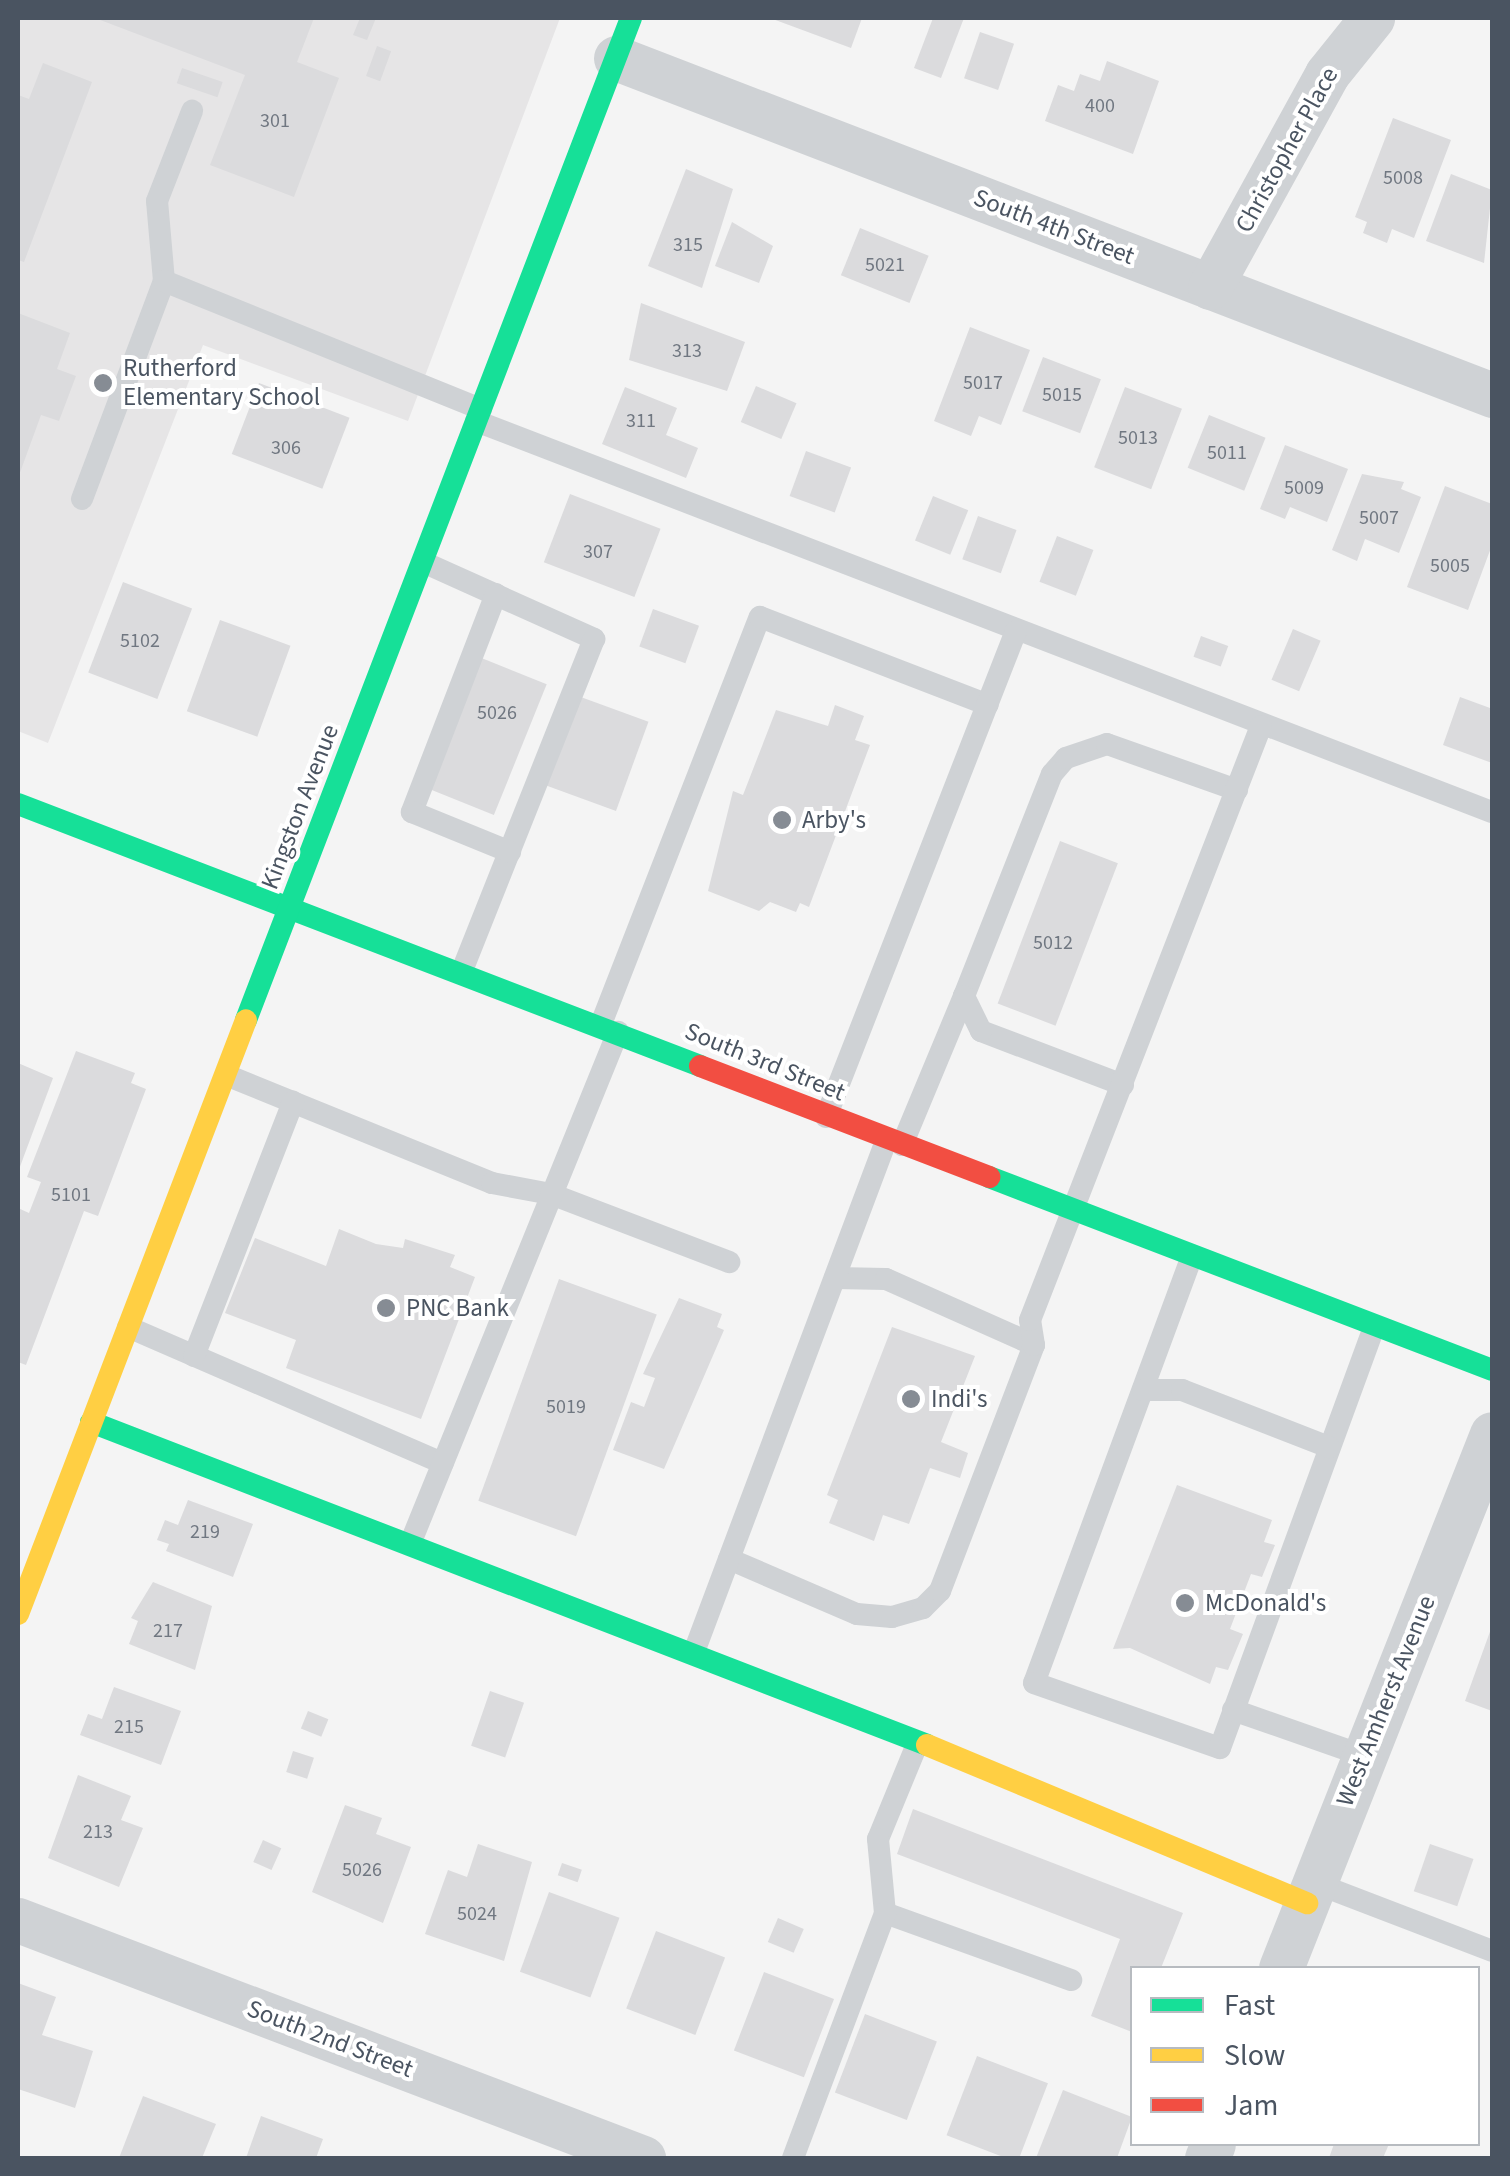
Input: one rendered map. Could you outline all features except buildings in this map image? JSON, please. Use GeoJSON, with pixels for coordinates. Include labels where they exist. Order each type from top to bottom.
{"type":"FeatureCollection","features":[{"type":"Feature","properties":{"kind":"street","name":"Christopher Place"},"geometry":{"type":"LineString","coordinates":[[1210,287],[1327,74],[1372,18]]}},
{"type":"Feature","properties":{"kind":"street","name":"South 4th Street"},"geometry":{"type":"LineString","coordinates":[[623,38],[1210,287],[1492,395]]}},
{"type":"Feature","properties":{"kind":"street","name":"Kingston Avenue"},"geometry":{"type":"LineString","coordinates":[[18,1614],[623,38]]}},
{"type":"Feature","properties":{"kind":"street","name":"South 3rd Street"},"geometry":{"type":"LineString","coordinates":[[18,804],[290,911],[610,1028],[826,1117],[1492,1370]]}},
{"type":"Feature","properties":{"kind":"street"},"geometry":{"type":"LineString","coordinates":[[91,1422],[1311,1893]]}},
{"type":"Feature","properties":{"kind":"street","name":"West Amherst Avenue"},"geometry":{"type":"LineString","coordinates":[[1282,1966],[1492,1434]]}},
{"type":"Feature","properties":{"kind":"street","name":"South 2nd Street"},"geometry":{"type":"LineString","coordinates":[[18,1920],[643,2158]]}},
{"type":"Feature","properties":{"kind":"lane"},"geometry":{"type":"LineString","coordinates":[[82,499],[164,281],[157,201],[192,111]]}},
{"type":"Feature","properties":{"kind":"lane"},"geometry":{"type":"LineString","coordinates":[[164,281],[479,415],[1016,631],[1492,812]]}},
{"type":"Feature","properties":{"kind":"lane"},"geometry":{"type":"LineString","coordinates":[[423,562],[594,640],[461,973]]}},
{"type":"Feature","properties":{"kind":"lane"},"geometry":{"type":"LineString","coordinates":[[496,594],[412,812],[510,852]]}},
{"type":"Feature","properties":{"kind":"lane"},"geometry":{"type":"LineString","coordinates":[[410,1544],[552,1194],[760,617],[988,706]]}},
{"type":"Feature","properties":{"kind":"lane"},"geometry":{"type":"LineString","coordinates":[[826,1117],[1016,631]]}},
{"type":"Feature","properties":{"kind":"lane"},"geometry":{"type":"LineString","coordinates":[[729,1560],[858,1614],[892,1617],[923,1608],[951,1573],[1034,1346],[1030,1320],[1262,726]]}},
{"type":"Feature","properties":{"kind":"lane"},"geometry":{"type":"LineString","coordinates":[[694,1653],[834,1278],[964,996],[1052,774],[1066,758],[1107,744],[1237,790]]}},
{"type":"Feature","properties":{"kind":"lane"},"geometry":{"type":"LineString","coordinates":[[964,996],[981,1031],[1123,1085]]}},
{"type":"Feature","properties":{"kind":"lane"},"geometry":{"type":"LineString","coordinates":[[226,1074],[492,1183],[552,1194],[729,1262]]}},
{"type":"Feature","properties":{"kind":"lane"},"geometry":{"type":"LineString","coordinates":[[194,1356],[293,1102]]}},
{"type":"Feature","properties":{"kind":"lane"},"geometry":{"type":"LineString","coordinates":[[1192,1256],[1034,1682],[1220,1748],[1374,1328]]}},
{"type":"Feature","properties":{"kind":"lane"},"geometry":{"type":"LineString","coordinates":[[834,1278],[886,1279],[1034,1346]]}},
{"type":"Feature","properties":{"kind":"lane"},"geometry":{"type":"LineString","coordinates":[[128,1327],[443,1463]]}},
{"type":"Feature","properties":{"kind":"lane"},"geometry":{"type":"LineString","coordinates":[[1143,1390],[1182,1390],[1330,1446]]}},
{"type":"Feature","properties":{"kind":"lane"},"geometry":{"type":"LineString","coordinates":[[1233,1710],[1364,1756]]}},
{"type":"Feature","properties":{"kind":"lane"},"geometry":{"type":"LineString","coordinates":[[793,2158],[885,1913],[878,1839],[918,1742]]}},
{"type":"Feature","properties":{"kind":"lane"},"geometry":{"type":"LineString","coordinates":[[1311,1893],[1492,1950]]}},
{"type":"Feature","properties":{"kind":"lane"},"geometry":{"type":"LineString","coordinates":[[885,1913],[1070,1980]]}},
{"type":"Feature","properties":{"kind":"shaded area","name":"Rutherford Elementary School"},"geometry":{"type":"Polygon","coordinates":[[[18,18],[560,18],[408,421],[203,345],[48,743],[18,731],[18,18]]]}},
{"type":"Feature","properties":{"kind":"traffic: fast"},"geometry":{"type":"LineString","coordinates":[[246,1020],[631,18]]}},
{"type":"Feature","properties":{"kind":"traffic: fast"},"geometry":{"type":"LineString","coordinates":[[18,804],[700,1066]]}},
{"type":"Feature","properties":{"kind":"traffic: fast"},"geometry":{"type":"LineString","coordinates":[[989,1177],[1492,1370]]}},
{"type":"Feature","properties":{"kind":"traffic: fast"},"geometry":{"type":"LineString","coordinates":[[91,1422],[927,1745]]}},
{"type":"Feature","properties":{"kind":"traffic: slow"},"geometry":{"type":"LineString","coordinates":[[18,1614],[246,1020]]}},
{"type":"Feature","properties":{"kind":"traffic: slow"},"geometry":{"type":"LineString","coordinates":[[927,1745],[1307,1903]]}},
{"type":"Feature","properties":{"kind":"traffic: jam"},"geometry":{"type":"LineString","coordinates":[[700,1066],[989,1177]]}},
{"type":"Feature","properties":{"kind":"place","name":"Rutherford Elementary School"},"geometry":{"type":"Point","coordinates":[103,383]}},
{"type":"Feature","properties":{"kind":"place","name":"Arby's"},"geometry":{"type":"Point","coordinates":[782,820]}},
{"type":"Feature","properties":{"kind":"place","name":"PNC Bank"},"geometry":{"type":"Point","coordinates":[386,1308]}},
{"type":"Feature","properties":{"kind":"place","name":"Indi's"},"geometry":{"type":"Point","coordinates":[911,1399]}},
{"type":"Feature","properties":{"kind":"place","name":"McDonald's"},"geometry":{"type":"Point","coordinates":[1185,1603]}}]}
